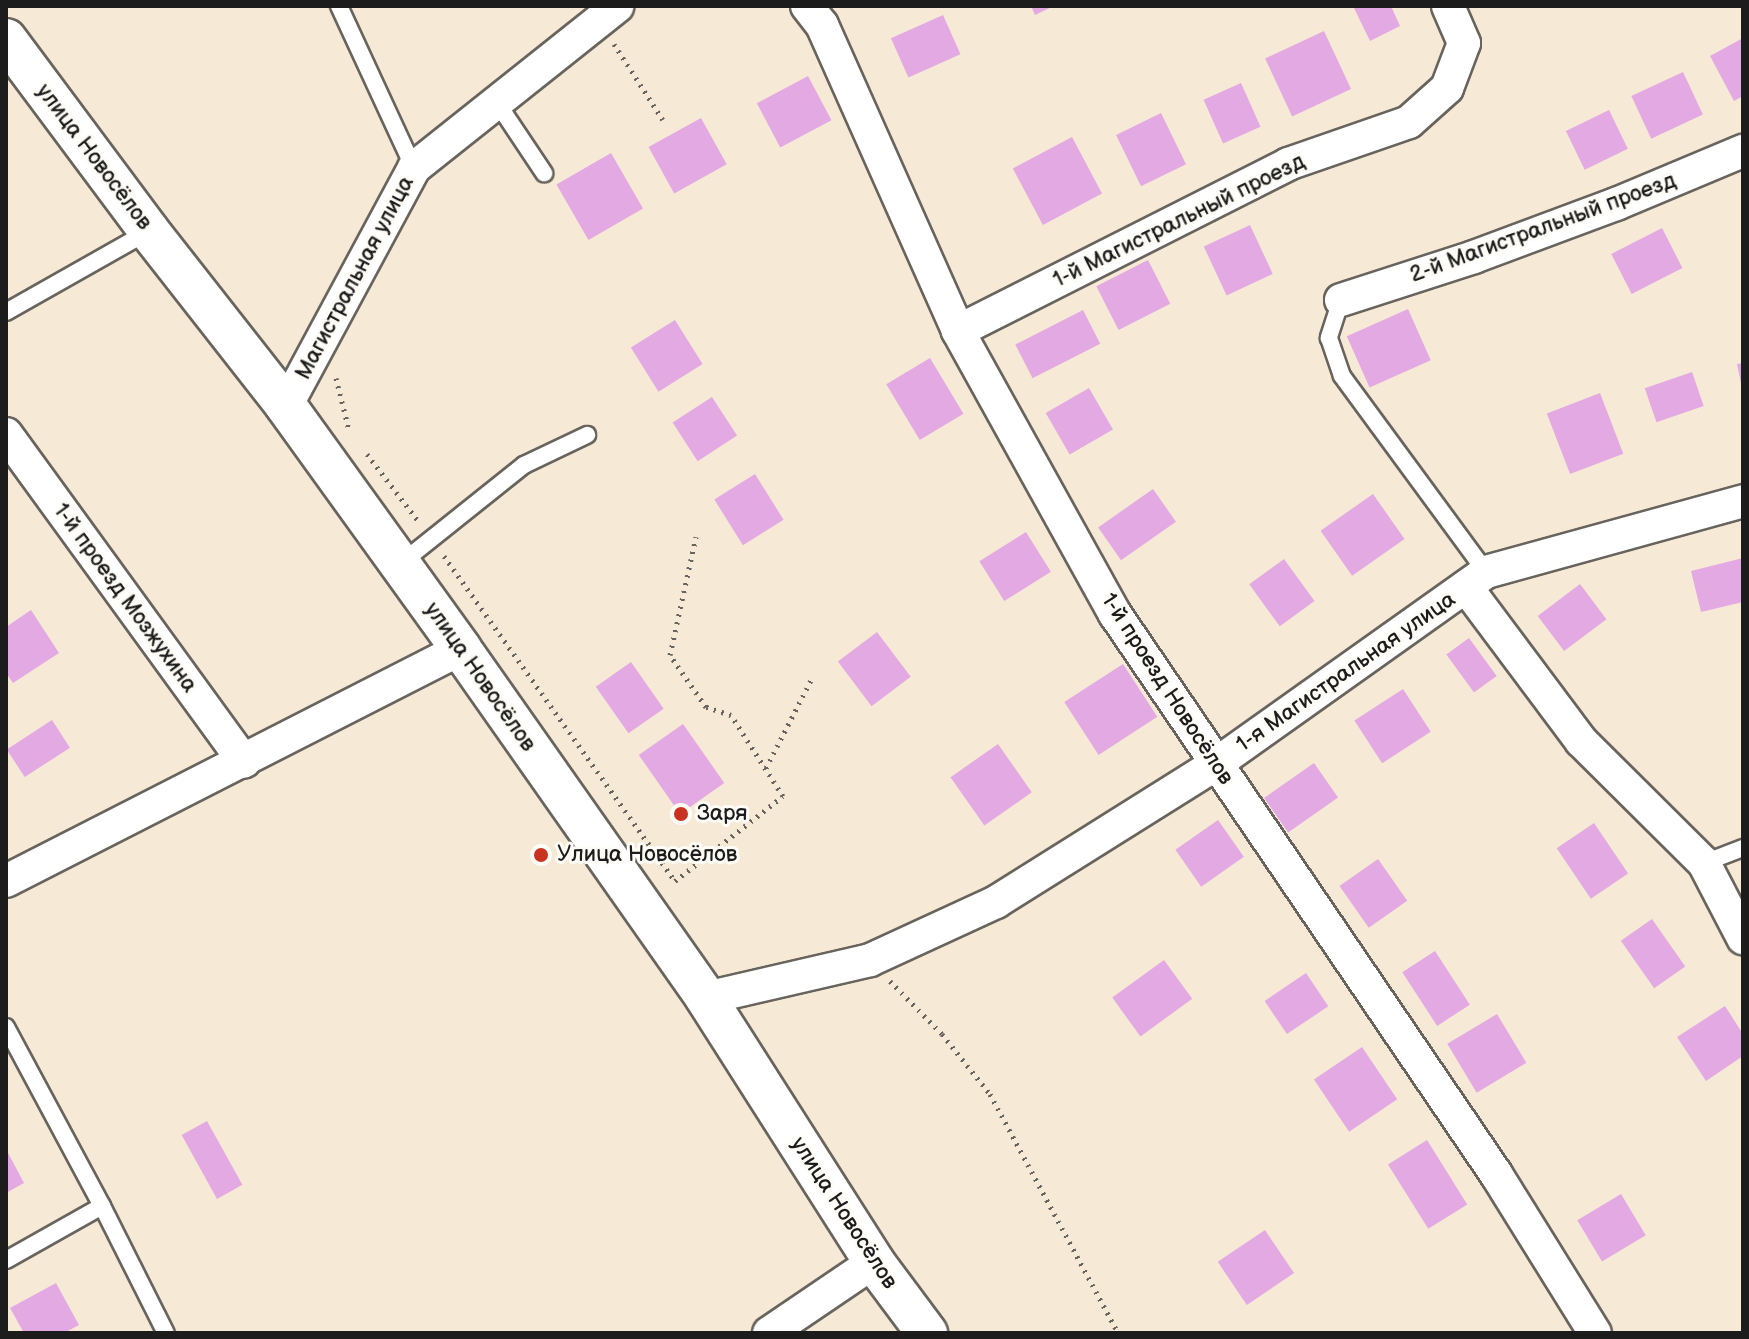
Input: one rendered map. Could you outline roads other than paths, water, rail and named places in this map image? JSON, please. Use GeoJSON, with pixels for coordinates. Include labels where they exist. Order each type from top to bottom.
{"type":"FeatureCollection","features":[{"type":"Feature","properties":{"kind":"street","name":"1-й проезд Новосёлов"},"geometry":{"type":"LineString","coordinates":[[807,6],[822,25],[958,331],[1115,614],[1496,1174],[1595,1333]]}},
{"type":"Feature","properties":{"kind":"street","name":"1-й Магистральный проезд"},"geometry":{"type":"LineString","coordinates":[[958,331],[1288,164],[1409,122],[1447,88],[1464,43],[1448,6]]}},
{"type":"Feature","properties":{"kind":"street","name":"Магистральная улица"},"geometry":{"type":"LineString","coordinates":[[286,406],[414,168],[608,13]]}},
{"type":"Feature","properties":{"kind":"street","name":"улица Новосёлов"},"geometry":{"type":"LineString","coordinates":[[6,39],[149,231],[286,406],[461,649],[706,998],[874,1262],[927,1333]]}},
{"type":"Feature","properties":{"kind":"street","name":"2-й Магистральный проезд"},"geometry":{"type":"LineString","coordinates":[[1341,300],[1559,226],[1743,151]]}},
{"type":"Feature","properties":{"kind":"street","name":"1-й проезд Мозжухина"},"geometry":{"type":"LineString","coordinates":[[6,434],[244,762]]}},
{"type":"Feature","properties":{"kind":"street","name":"1-я Магистральная улица"},"geometry":{"type":"LineString","coordinates":[[706,998],[870,960],[996,902],[1216,764],[1476,579],[1743,501]]}},
{"type":"Feature","properties":{"kind":"street"},"geometry":{"type":"LineString","coordinates":[[1476,579],[1581,741],[1704,863],[1743,938]]}},
{"type":"Feature","properties":{"kind":"street"},"geometry":{"type":"LineString","coordinates":[[6,881],[461,649]]}},
{"type":"Feature","properties":{"kind":"street"},"geometry":{"type":"LineString","coordinates":[[769,1333],[874,1262]]}},
{"type":"Feature","properties":{"kind":"lane"},"geometry":{"type":"LineString","coordinates":[[339,6],[414,168]]}},
{"type":"Feature","properties":{"kind":"lane"},"geometry":{"type":"LineString","coordinates":[[496,101],[544,173]]}},
{"type":"Feature","properties":{"kind":"lane"},"geometry":{"type":"LineString","coordinates":[[6,312],[149,231]]}},
{"type":"Feature","properties":{"kind":"lane"},"geometry":{"type":"LineString","coordinates":[[1341,300],[1329,338],[1342,376],[1476,579]]}},
{"type":"Feature","properties":{"kind":"lane"},"geometry":{"type":"LineString","coordinates":[[400,564],[524,465],[587,435]]}},
{"type":"Feature","properties":{"kind":"lane"},"geometry":{"type":"LineString","coordinates":[[1704,863],[1743,848]]}},
{"type":"Feature","properties":{"kind":"lane"},"geometry":{"type":"LineString","coordinates":[[6,1027],[166,1333]]}},
{"type":"Feature","properties":{"kind":"lane"},"geometry":{"type":"LineString","coordinates":[[6,1260],[102,1206]]}},
{"type":"Feature","properties":{"kind":"place","name":"Заря"},"geometry":{"type":"Point","coordinates":[681,814]}},
{"type":"Feature","properties":{"kind":"place","name":"Улица Новосёлов"},"geometry":{"type":"Point","coordinates":[541,855]}}]}
